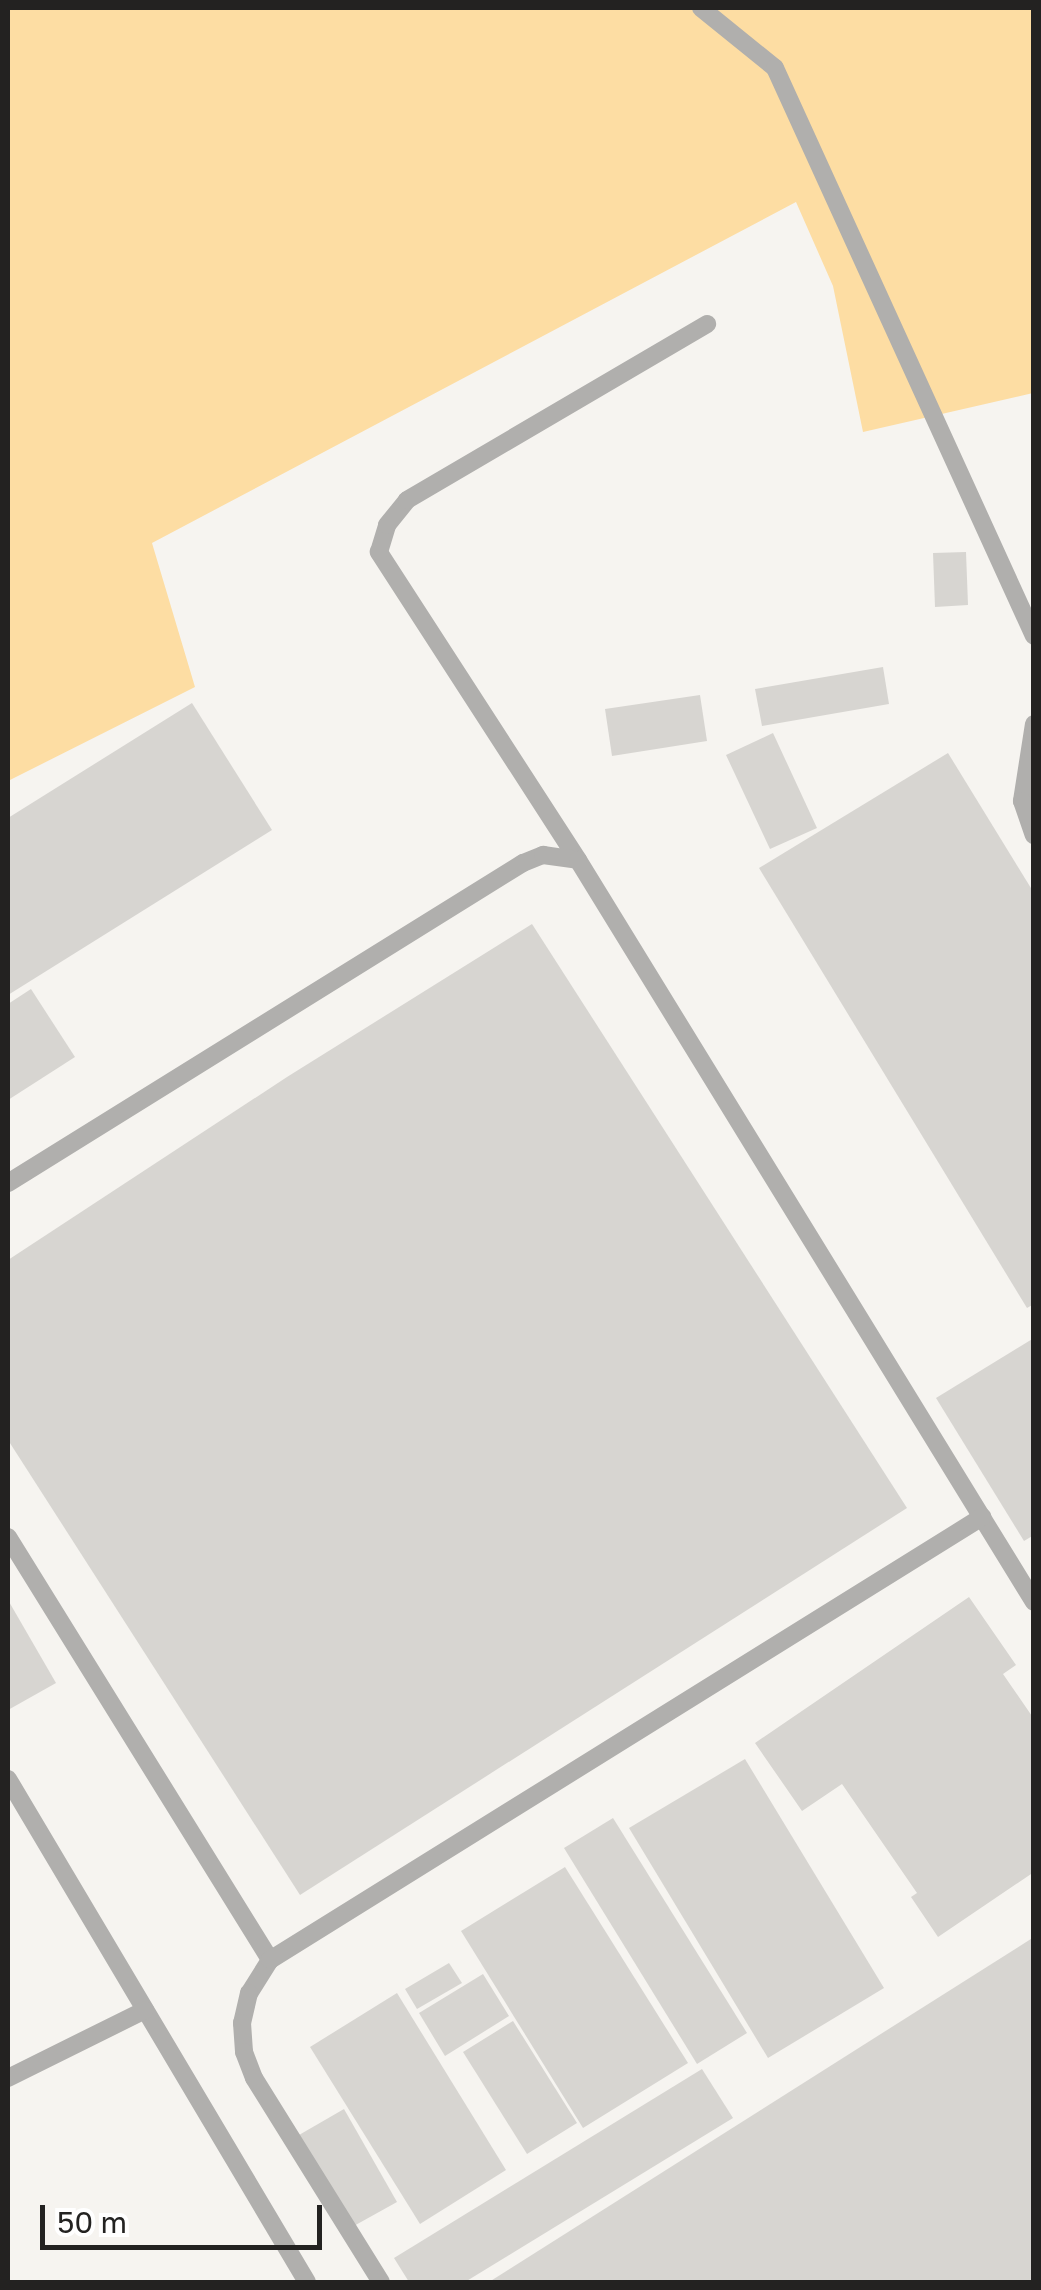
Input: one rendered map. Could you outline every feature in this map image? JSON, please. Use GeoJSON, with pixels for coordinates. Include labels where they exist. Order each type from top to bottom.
{"type":"FeatureCollection","features":[{"type":"Feature","properties":{"kind":"lane"},"geometry":{"type":"LineString","coordinates":[[701,8],[775,68],[1034,636]]}},
{"type":"Feature","properties":{"kind":"lane"},"geometry":{"type":"LineString","coordinates":[[707,324],[408,500],[387,525],[379,552],[578,860],[1034,1602]]}},
{"type":"Feature","properties":{"kind":"lane"},"geometry":{"type":"LineString","coordinates":[[1034,724],[1022,801],[1034,835]]}},
{"type":"Feature","properties":{"kind":"lane"},"geometry":{"type":"LineString","coordinates":[[8,1183],[523,863],[542,855],[578,860]]}},
{"type":"Feature","properties":{"kind":"lane"},"geometry":{"type":"LineString","coordinates":[[382,2282],[249,2065],[242,2024],[249,1994],[270,1960],[982,1518]]}},
{"type":"Feature","properties":{"kind":"lane"},"geometry":{"type":"LineString","coordinates":[[8,1537],[270,1960]]}},
{"type":"Feature","properties":{"kind":"lane"},"geometry":{"type":"LineString","coordinates":[[8,1779],[307,2282]]}},
{"type":"Feature","properties":{"kind":"lane"},"geometry":{"type":"LineString","coordinates":[[8,2078],[145,2010]]}},
{"type":"Feature","properties":{"kind":"shaded area"},"geometry":{"type":"Polygon","coordinates":[[[8,8],[1033,8],[1033,393],[863,432],[833,286],[796,202],[152,543],[195,687],[8,781],[8,8]]]}},
{"type":"Feature","properties":{"kind":"building"},"geometry":{"type":"Polygon","coordinates":[[[966,552],[968,605],[935,607],[933,553],[966,552]]]}},
{"type":"Feature","properties":{"kind":"building"},"geometry":{"type":"Polygon","coordinates":[[[883,667],[889,704],[762,726],[755,689],[883,667]]]}},
{"type":"Feature","properties":{"kind":"building"},"geometry":{"type":"Polygon","coordinates":[[[700,695],[707,741],[612,756],[605,709],[700,695]]]}},
{"type":"Feature","properties":{"kind":"building"},"geometry":{"type":"Polygon","coordinates":[[[192,703],[272,830],[8,995],[8,818],[192,703]]]}},
{"type":"Feature","properties":{"kind":"building"},"geometry":{"type":"Polygon","coordinates":[[[773,733],[817,828],[770,849],[726,755],[773,733]]]}},
{"type":"Feature","properties":{"kind":"building"},"geometry":{"type":"Polygon","coordinates":[[[948,753],[1034,893],[1034,1304],[1027,1308],[759,868],[948,753]]]}},
{"type":"Feature","properties":{"kind":"building"},"geometry":{"type":"Polygon","coordinates":[[[532,924],[907,1508],[300,1895],[8,1440],[8,1260],[287,1077],[532,924]]]}},
{"type":"Feature","properties":{"kind":"building"},"geometry":{"type":"Polygon","coordinates":[[[31,989],[75,1057],[8,1100],[8,1004],[31,989]]]}},
{"type":"Feature","properties":{"kind":"building"},"geometry":{"type":"Polygon","coordinates":[[[1034,1338],[1034,1535],[1024,1541],[936,1398],[1034,1338]]]}},
{"type":"Feature","properties":{"kind":"building"},"geometry":{"type":"Polygon","coordinates":[[[969,1597],[1016,1665],[1003,1674],[1034,1719],[1034,1872],[938,1937],[911,1897],[917,1893],[842,1784],[802,1811],[755,1743],[969,1597]]]}},
{"type":"Feature","properties":{"kind":"building"},"geometry":{"type":"Polygon","coordinates":[[[8,1600],[56,1683],[8,1710],[8,1600]]]}},
{"type":"Feature","properties":{"kind":"building"},"geometry":{"type":"Polygon","coordinates":[[[745,1759],[884,1988],[768,2058],[629,1828],[745,1759]]]}},
{"type":"Feature","properties":{"kind":"building"},"geometry":{"type":"Polygon","coordinates":[[[613,1818],[747,2033],[697,2064],[564,1848],[613,1818]]]}},
{"type":"Feature","properties":{"kind":"building"},"geometry":{"type":"Polygon","coordinates":[[[565,1867],[688,2063],[583,2128],[461,1931],[565,1867]]]}},
{"type":"Feature","properties":{"kind":"building"},"geometry":{"type":"Polygon","coordinates":[[[1034,1937],[1034,2282],[489,2282],[1034,1937]]]}},
{"type":"Feature","properties":{"kind":"building"},"geometry":{"type":"Polygon","coordinates":[[[449,1963],[462,1983],[417,2009],[405,1989],[449,1963]]]}},
{"type":"Feature","properties":{"kind":"building"},"geometry":{"type":"Polygon","coordinates":[[[483,1974],[509,2016],[445,2056],[419,2013],[483,1974]]]}},
{"type":"Feature","properties":{"kind":"building"},"geometry":{"type":"Polygon","coordinates":[[[397,1993],[506,2170],[420,2224],[310,2047],[397,1993]]]}},
{"type":"Feature","properties":{"kind":"building"},"geometry":{"type":"Polygon","coordinates":[[[513,2021],[577,2123],[527,2154],[463,2052],[513,2021]]]}},
{"type":"Feature","properties":{"kind":"building"},"geometry":{"type":"Polygon","coordinates":[[[702,2069],[733,2118],[465,2282],[409,2282],[394,2258],[702,2069]]]}},
{"type":"Feature","properties":{"kind":"building"},"geometry":{"type":"Polygon","coordinates":[[[344,2109],[397,2202],[352,2227],[299,2135],[344,2109]]]}}]}
